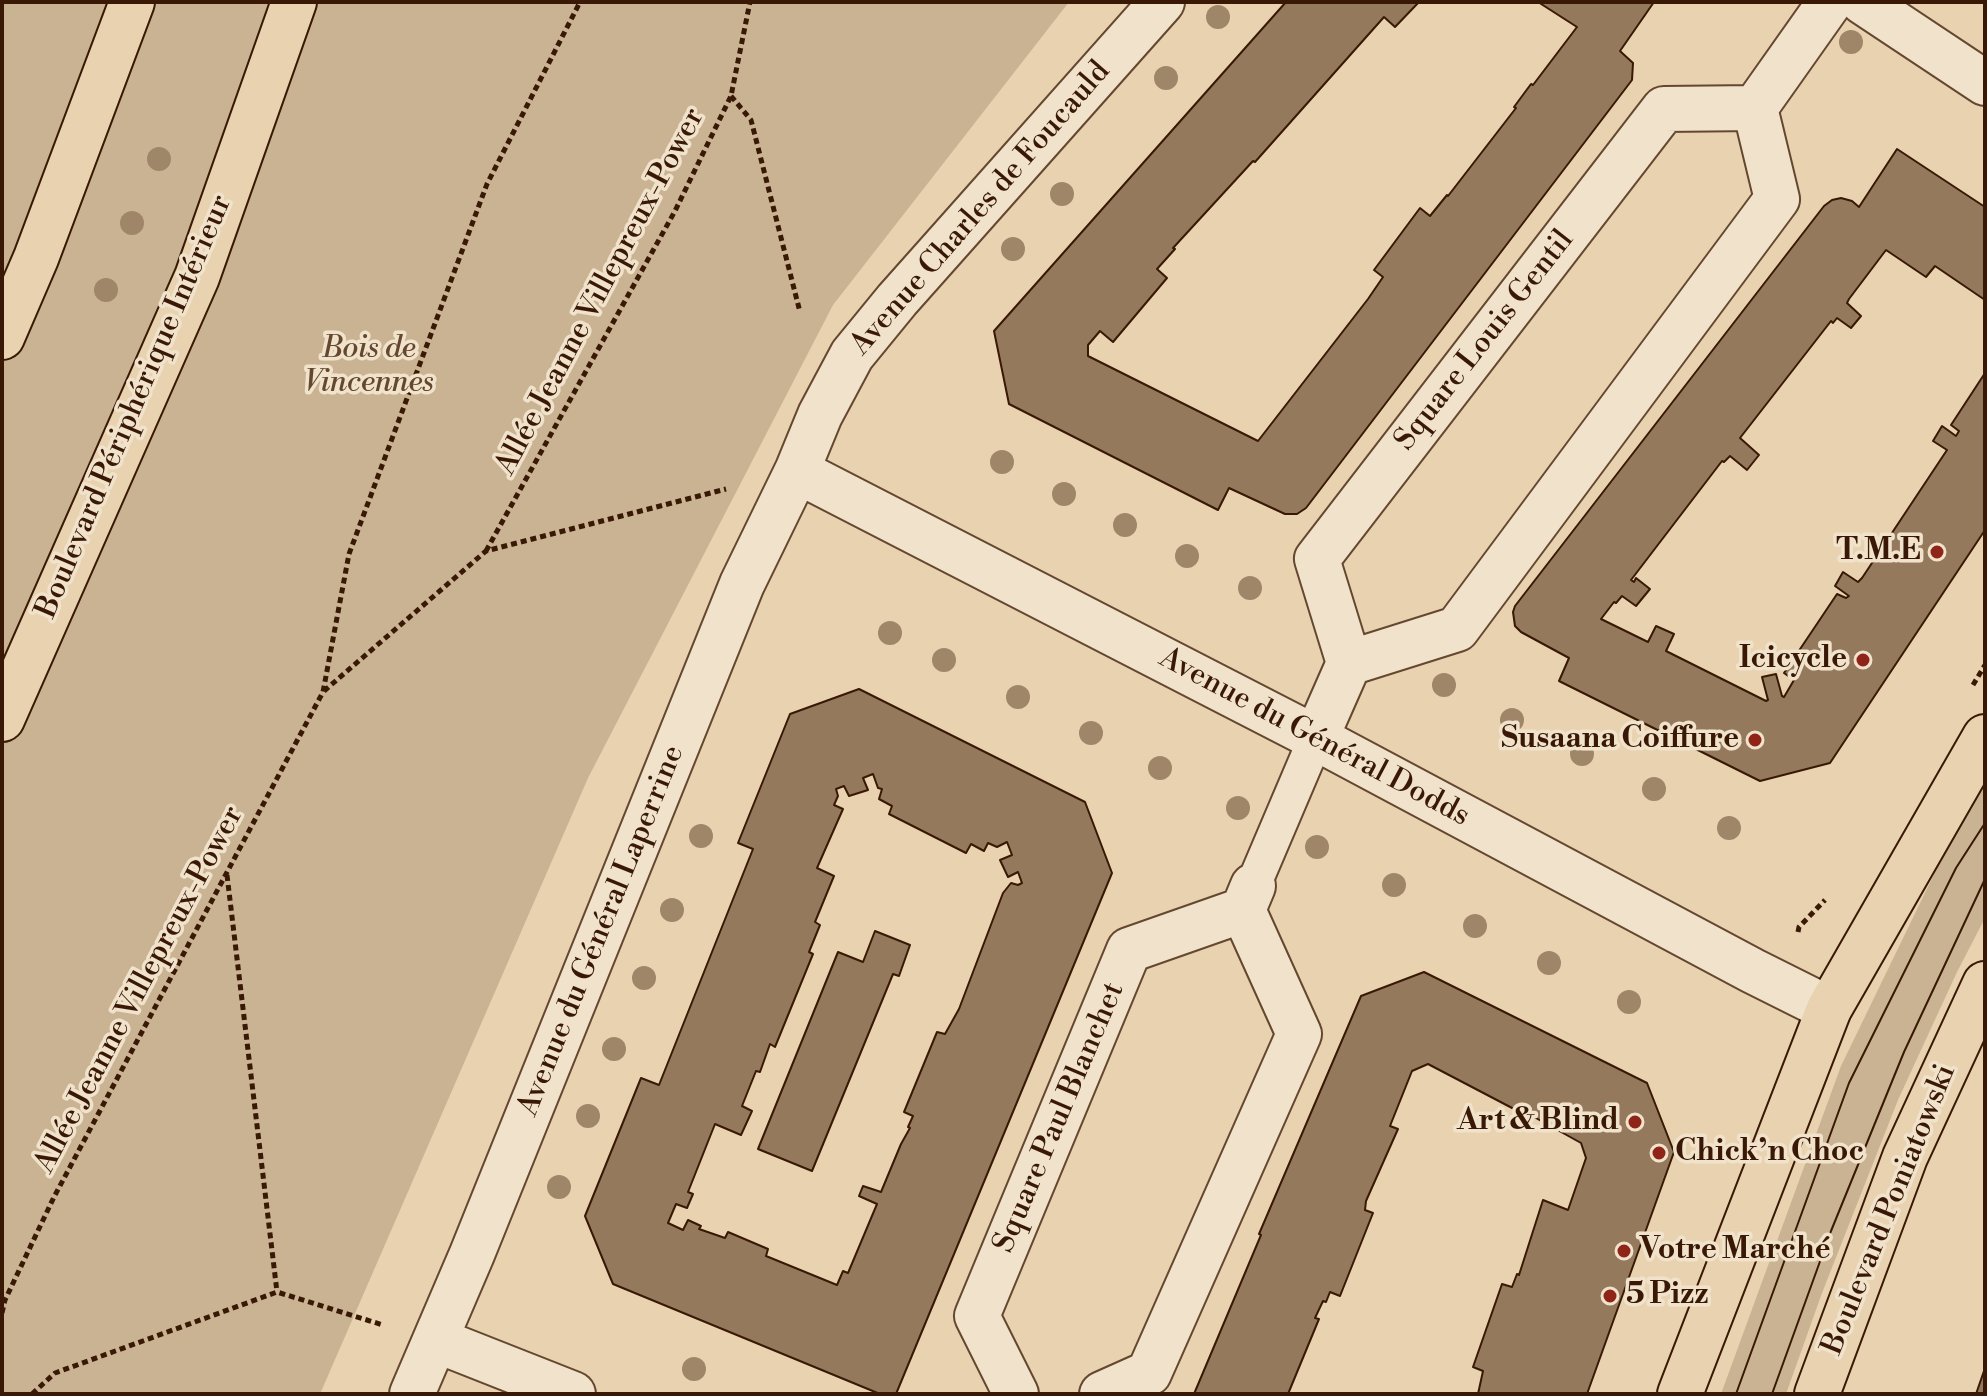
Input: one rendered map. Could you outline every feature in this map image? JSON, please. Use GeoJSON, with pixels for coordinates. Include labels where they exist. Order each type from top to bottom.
{"type":"FeatureCollection","features":[{"type":"Feature","properties":{"kind":"main road"},"geometry":{"type":"LineString","coordinates":[[2,337],[36,258],[132,2]]}},
{"type":"Feature","properties":{"kind":"main road","name":"Boulevard Périphérique Intérieur"},"geometry":{"type":"LineString","coordinates":[[2,719],[197,277],[294,2]]}},
{"type":"Feature","properties":{"kind":"main road"},"geometry":{"type":"LineString","coordinates":[[1680,1394],[1829,1009],[1985,737]]}},
{"type":"Feature","properties":{"kind":"main road","name":"Boulevard Poniatowski"},"geometry":{"type":"LineString","coordinates":[[1817,1394],[1905,1157],[1985,984]]}},
{"type":"Feature","properties":{"kind":"street","name":"Avenue Charles de Foucauld"},"geometry":{"type":"LineString","coordinates":[[797,471],[820,415],[852,355],[897,300],[1162,2]]}},
{"type":"Feature","properties":{"kind":"street"},"geometry":{"type":"LineString","coordinates":[[1316,738],[1349,663],[1457,629],[1777,199],[1755,108],[1830,2]]}},
{"type":"Feature","properties":{"kind":"street"},"geometry":{"type":"LineString","coordinates":[[1863,2],[1985,83]]}},
{"type":"Feature","properties":{"kind":"street","name":"Square Louis Gentil"},"geometry":{"type":"LineString","coordinates":[[1349,663],[1317,559],[1664,109],[1755,108]]}},
{"type":"Feature","properties":{"kind":"street","name":"Avenue du Général Dodds"},"geometry":{"type":"LineString","coordinates":[[797,471],[1316,738],[1829,1009]]}},
{"type":"Feature","properties":{"kind":"street","name":"Avenue du Général Laperrine"},"geometry":{"type":"LineString","coordinates":[[412,1394],[742,584],[797,471]]}},
{"type":"Feature","properties":{"kind":"street"},"geometry":{"type":"LineString","coordinates":[[1102,1394],[1149,1373],[1299,1034],[1248,898]]}},
{"type":"Feature","properties":{"kind":"street","name":"Square Paul Blanchet"},"geometry":{"type":"LineString","coordinates":[[1016,1394],[977,1316],[1129,950],[1248,898]]}},
{"type":"Feature","properties":{"kind":"street"},"geometry":{"type":"LineString","coordinates":[[436,1340],[573,1394]]}},
{"type":"Feature","properties":{"kind":"lane"},"geometry":{"type":"LineString","coordinates":[[1248,898],[1316,738]]}},
{"type":"Feature","properties":{"kind":"path"},"geometry":{"type":"LineString","coordinates":[[323,692],[349,554],[487,184],[580,2]]}},
{"type":"Feature","properties":{"kind":"path","name":"Allée Jeanne Villepreux-Power"},"geometry":{"type":"LineString","coordinates":[[486,551],[675,211],[731,96],[750,2]]}},
{"type":"Feature","properties":{"kind":"path"},"geometry":{"type":"LineString","coordinates":[[731,96],[751,120],[800,312]]}},
{"type":"Feature","properties":{"kind":"path"},"geometry":{"type":"LineString","coordinates":[[323,692],[486,551],[797,471]]}},
{"type":"Feature","properties":{"kind":"path","name":"Allée Jeanne Villepreux-Power"},"geometry":{"type":"LineString","coordinates":[[2,1313],[5,1300],[54,1197],[323,692]]}},
{"type":"Feature","properties":{"kind":"path"},"geometry":{"type":"LineString","coordinates":[[227,874],[277,1292]]}},
{"type":"Feature","properties":{"kind":"path"},"geometry":{"type":"LineString","coordinates":[[32,1394],[55,1373],[277,1292],[436,1340]]}},
{"type":"Feature","properties":{"kind":"green space","name":"Bois de Vincennes"},"geometry":{"type":"Polygon","coordinates":[[[2,2],[1069,2],[833,305],[588,778],[320,1394],[2,1394],[2,2]]]}},
{"type":"Feature","properties":{"kind":"green space"},"geometry":{"type":"Polygon","coordinates":[[[1985,783],[1985,918],[1898,1100],[1786,1394],[1721,1394],[1841,1066],[1939,864],[1985,783]]]}},
{"type":"Feature","properties":{"kind":"building"},"geometry":{"type":"Polygon","coordinates":[[[1286,2],[1419,2],[1395,27],[1384,17],[1255,162],[1173,248],[1157,269],[1167,278],[1113,342],[1100,331],[1088,345],[1088,356],[1258,441],[1368,299],[1383,277],[1374,270],[1420,208],[1430,216],[1448,196],[1577,27],[1538,2],[1654,2],[1620,51],[1633,63],[1632,80],[1306,508],[1297,514],[1285,514],[1229,488],[1218,510],[1009,404],[994,331],[1286,2]]]}},
{"type":"Feature","properties":{"kind":"building"},"geometry":{"type":"Polygon","coordinates":[[[1897,149],[1985,207],[1985,300],[1935,266],[1926,277],[1886,250],[1847,303],[1861,316],[1851,328],[1837,318],[1833,323],[1831,321],[1740,438],[1759,455],[1747,470],[1730,456],[1722,461],[1631,580],[1634,582],[1636,578],[1650,589],[1636,606],[1622,596],[1601,619],[1648,642],[1656,626],[1674,634],[1666,651],[1766,701],[1762,677],[1776,674],[1784,697],[1794,680],[1784,673],[1837,594],[1846,598],[1849,596],[1835,586],[1843,572],[1858,582],[1862,578],[1947,450],[1933,441],[1942,426],[1956,436],[1959,431],[1951,425],[1985,373],[1985,530],[1830,763],[1760,781],[1559,681],[1569,658],[1521,632],[1515,626],[1513,612],[1824,206],[1841,198],[1859,207],[1897,149]]]}},
{"type":"Feature","properties":{"kind":"building"},"geometry":{"type":"Polygon","coordinates":[[[859,689],[1085,802],[1112,873],[896,1394],[880,1394],[613,1284],[585,1216],[641,1078],[659,1085],[753,849],[738,843],[790,714],[859,689]],[[873,774],[863,778],[868,790],[849,796],[844,786],[836,789],[838,796],[834,805],[843,809],[817,868],[834,876],[815,922],[820,925],[809,952],[813,954],[775,1047],[770,1044],[760,1072],[756,1071],[742,1106],[752,1111],[741,1135],[715,1124],[688,1192],[693,1194],[687,1208],[676,1204],[668,1223],[683,1230],[688,1220],[701,1226],[699,1229],[725,1238],[728,1232],[768,1249],[766,1256],[837,1285],[843,1271],[848,1273],[877,1204],[859,1196],[863,1186],[881,1192],[910,1128],[913,1116],[904,1112],[937,1032],[945,1034],[959,1009],[1003,893],[1011,883],[1022,883],[1018,872],[1008,877],[1000,860],[1012,855],[1007,842],[997,847],[988,843],[984,851],[971,844],[966,853],[889,814],[892,806],[879,799],[882,789],[878,788],[873,774]]]}},
{"type":"Feature","properties":{"kind":"building"},"geometry":{"type":"Polygon","coordinates":[[[875,931],[910,945],[899,976],[893,974],[812,1171],[758,1149],[838,952],[863,962],[875,931]]]}},
{"type":"Feature","properties":{"kind":"building"},"geometry":{"type":"Polygon","coordinates":[[[1424,972],[1647,1083],[1674,1152],[1587,1394],[1478,1394],[1483,1371],[1473,1367],[1502,1284],[1512,1287],[1519,1275],[1543,1200],[1568,1210],[1586,1158],[1581,1143],[1428,1064],[1412,1071],[1390,1126],[1398,1129],[1366,1201],[1365,1210],[1373,1213],[1340,1296],[1330,1292],[1315,1318],[1319,1319],[1288,1394],[1194,1394],[1361,996],[1424,972]]]}},
{"type":"Feature","properties":{"kind":"building"},"geometry":{"type":"Polygon","coordinates":[[[1985,1368],[1985,1394],[1976,1394],[1985,1368]]]}},
{"type":"Feature","properties":{"kind":"tram line"},"geometry":{"type":"LineString","coordinates":[[1736,1394],[1849,1083],[1956,868],[1985,823]]}},
{"type":"Feature","properties":{"kind":"tram line"},"geometry":{"type":"LineString","coordinates":[[1772,1394],[1831,1231],[1904,1052],[1985,879]]}},
{"type":"Feature","properties":{"kind":"place","name":"T.M.E"},"geometry":{"type":"Point","coordinates":[1937,552]}},
{"type":"Feature","properties":{"kind":"place","name":"Icicycle"},"geometry":{"type":"Point","coordinates":[1863,660]}},
{"type":"Feature","properties":{"kind":"place","name":"Susaana Coiffure"},"geometry":{"type":"Point","coordinates":[1755,740]}},
{"type":"Feature","properties":{"kind":"place","name":"Art & Blind"},"geometry":{"type":"Point","coordinates":[1635,1122]}},
{"type":"Feature","properties":{"kind":"place","name":"Chick’n Choc"},"geometry":{"type":"Point","coordinates":[1659,1153]}},
{"type":"Feature","properties":{"kind":"place","name":"Votre Marché"},"geometry":{"type":"Point","coordinates":[1624,1251]}},
{"type":"Feature","properties":{"kind":"place","name":"5 Pizz"},"geometry":{"type":"Point","coordinates":[1610,1296]}}]}
